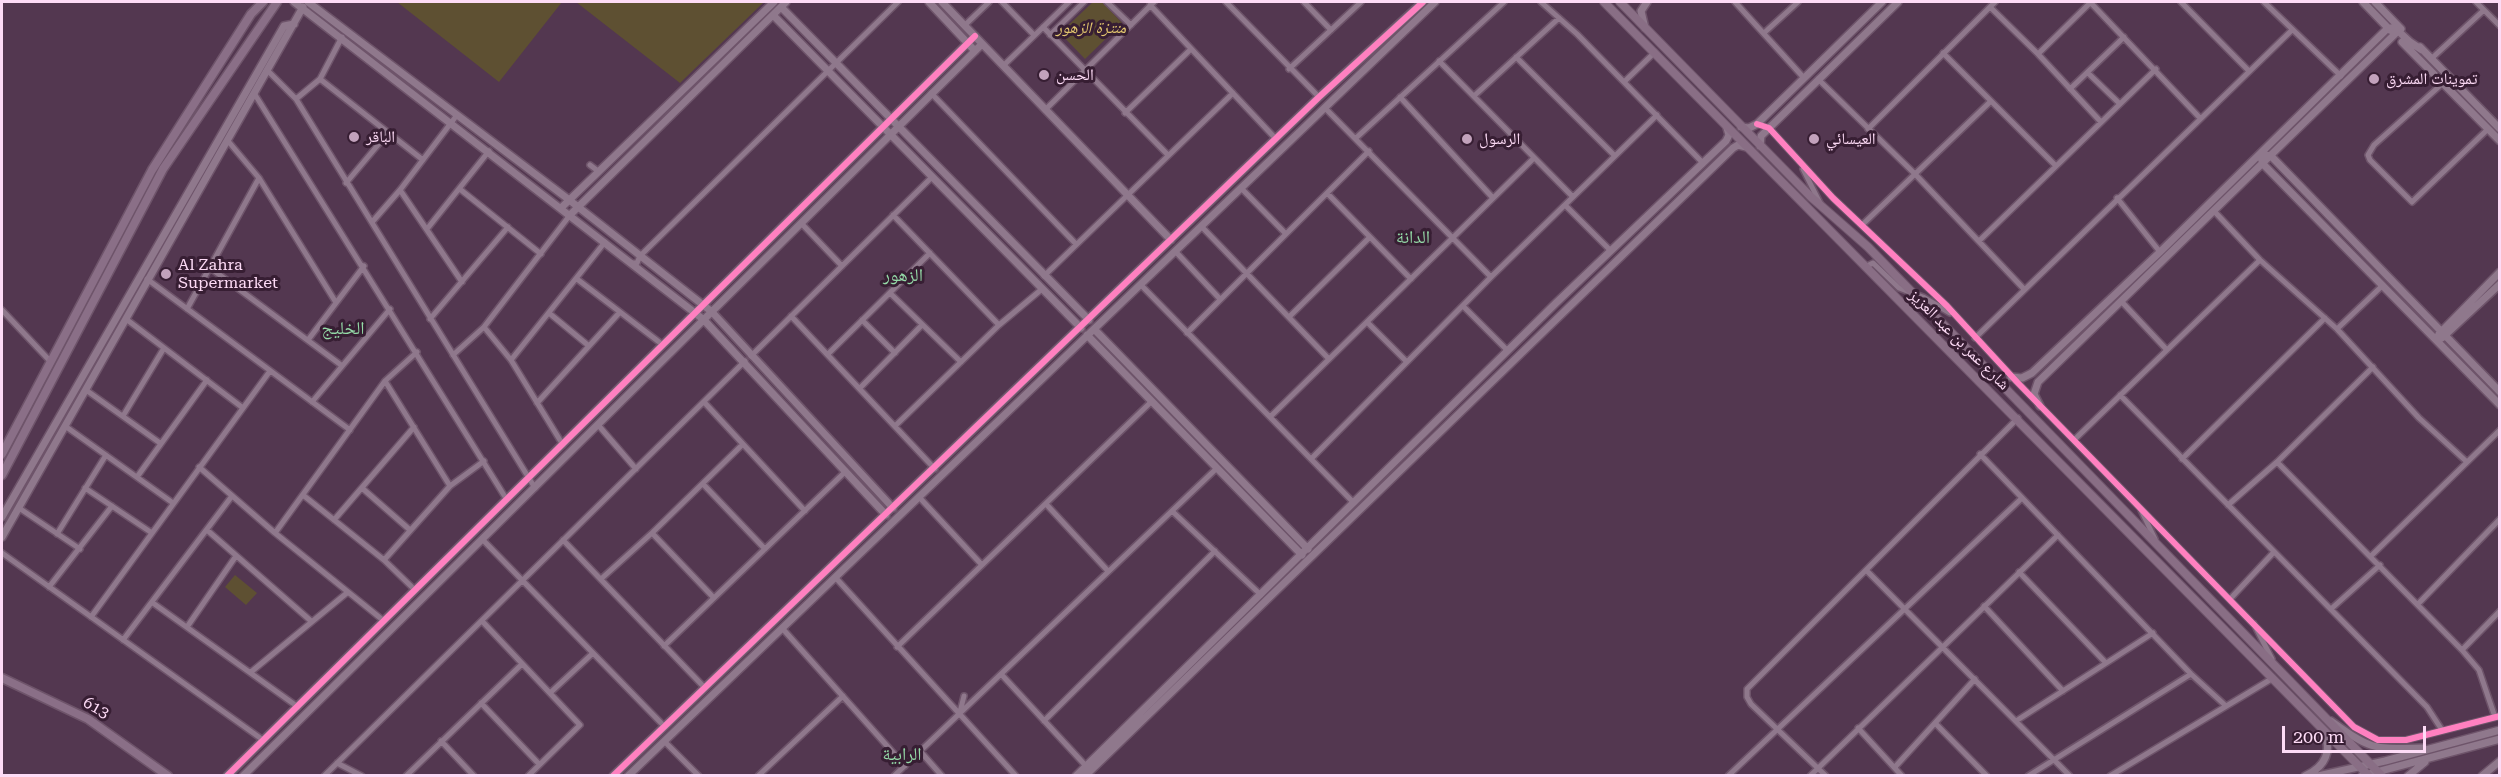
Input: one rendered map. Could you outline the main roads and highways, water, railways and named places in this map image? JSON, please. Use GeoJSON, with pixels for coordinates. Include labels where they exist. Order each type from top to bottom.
{"type":"FeatureCollection","features":[{"type":"Feature","properties":{"kind":"main road"},"geometry":{"type":"LineString","coordinates":[[2,454],[152,170],[251,14],[264,2]]}},
{"type":"Feature","properties":{"kind":"main road"},"geometry":{"type":"LineString","coordinates":[[2,475],[163,169],[277,2]]}},
{"type":"Feature","properties":{"kind":"main road","name":"شارع عمر بن عبد العزيز"},"geometry":{"type":"LineString","coordinates":[[1604,2],[1655,51],[1727,128],[1865,267],[2018,418],[2365,773]]}},
{"type":"Feature","properties":{"kind":"main road","name":"شارع عمر بن عبد العزيز"},"geometry":{"type":"LineString","coordinates":[[1620,2],[1761,148],[1822,207],[1868,247],[2380,773]]}},
{"type":"Feature","properties":{"kind":"main road","name":"613"},"geometry":{"type":"LineString","coordinates":[[2,678],[88,719],[122,740],[168,776]]}},
{"type":"Feature","properties":{"kind":"place","name":"الحسن"},"geometry":{"type":"Point","coordinates":[1044,75]}},
{"type":"Feature","properties":{"kind":"place","name":"تموينات المشرق"},"geometry":{"type":"Point","coordinates":[2374,79]}},
{"type":"Feature","properties":{"kind":"place","name":"الباقر"},"geometry":{"type":"Point","coordinates":[354,137]}},
{"type":"Feature","properties":{"kind":"place","name":"الرسول"},"geometry":{"type":"Point","coordinates":[1467,139]}},
{"type":"Feature","properties":{"kind":"place","name":"العيسائي"},"geometry":{"type":"Point","coordinates":[1814,139]}},
{"type":"Feature","properties":{"kind":"place","name":"Al Zahra Supermarket"},"geometry":{"type":"Point","coordinates":[166,274]}},
{"type":"Feature","properties":{"kind":"district","name":"الدانة"},"geometry":{"type":"Point","coordinates":[1413,238]}},
{"type":"Feature","properties":{"kind":"district","name":"الزهور"},"geometry":{"type":"Point","coordinates":[903,276]}},
{"type":"Feature","properties":{"kind":"district","name":"الخليج"},"geometry":{"type":"Point","coordinates":[343,329]}},
{"type":"Feature","properties":{"kind":"district","name":"الرابية"},"geometry":{"type":"Point","coordinates":[902,755]}},
{"type":"Feature","properties":{"kind":"park label","name":"منتزة الزهور"},"geometry":{"type":"Point","coordinates":[1091,28]}}]}
